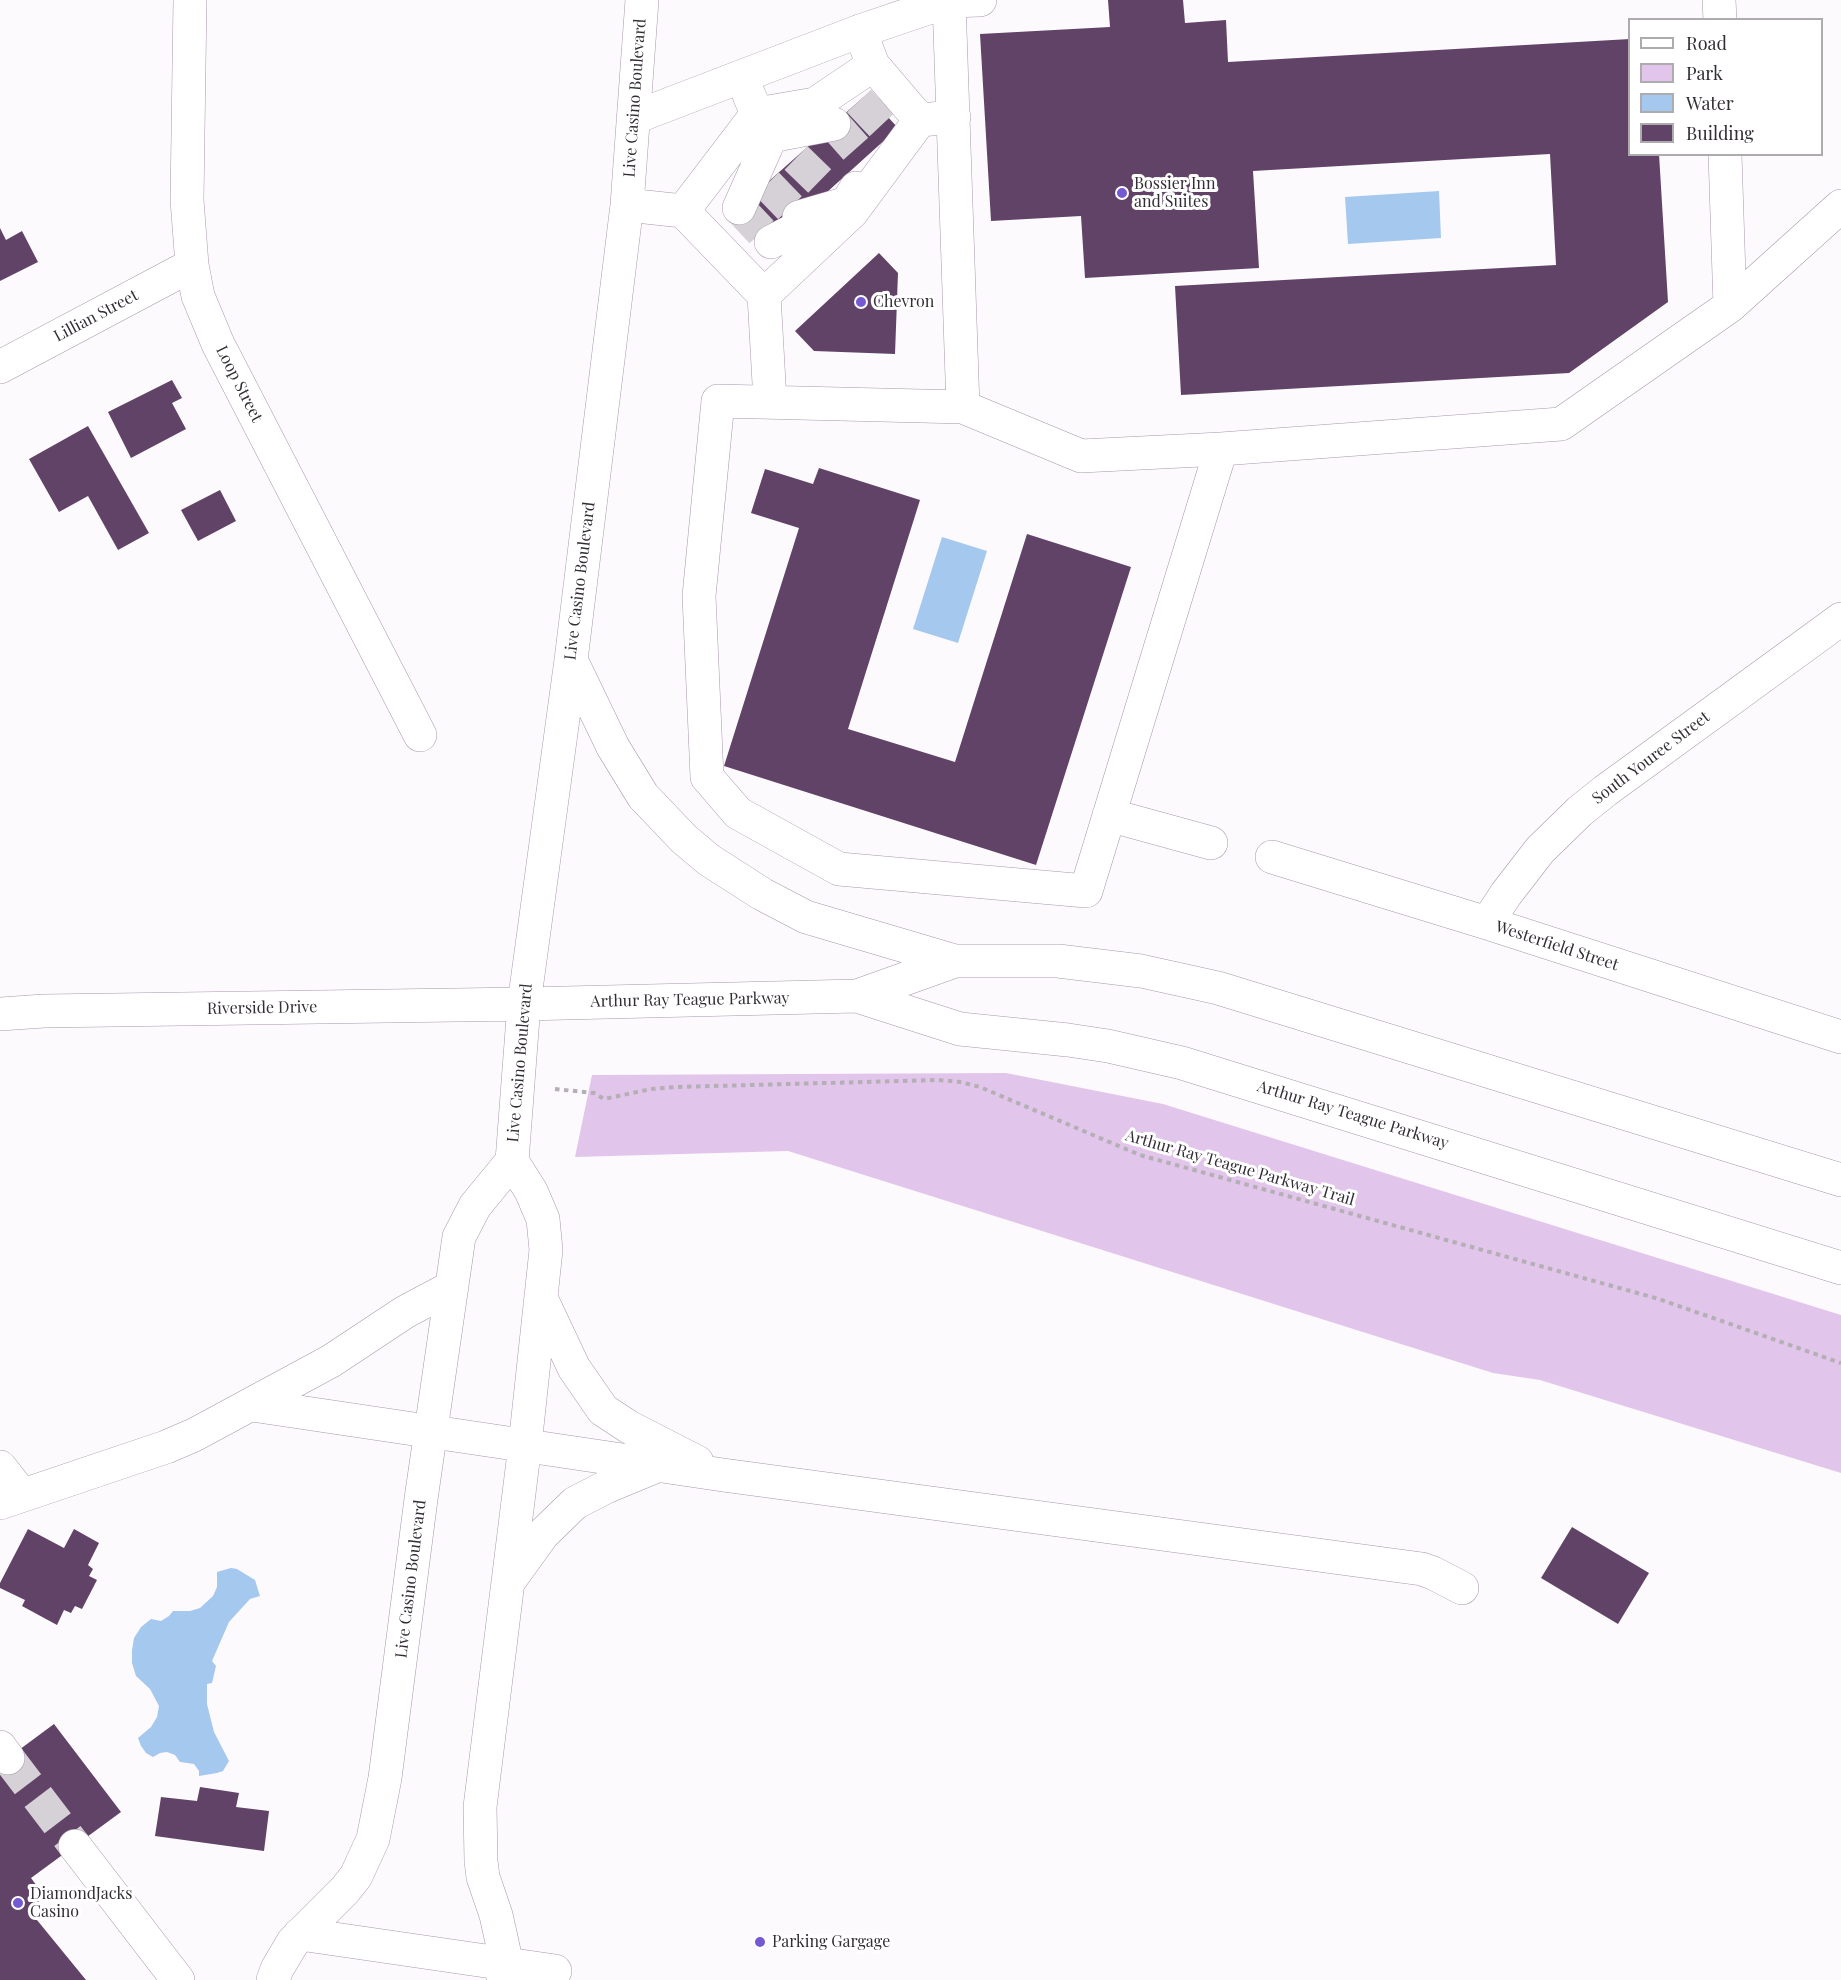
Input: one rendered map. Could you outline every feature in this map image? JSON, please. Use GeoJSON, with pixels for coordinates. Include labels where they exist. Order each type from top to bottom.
{"type":"FeatureCollection","features":[{"type":"Feature","properties":{"kind":"street","name":"Loop Street"},"geometry":{"type":"LineString","coordinates":[[190,0],[187,200],[192,265],[198,296],[218,344],[420,735]]}},
{"type":"Feature","properties":{"kind":"street","name":"Live Casino Boulevard"},"geometry":{"type":"LineString","coordinates":[[273,1980],[284,1956],[300,1934],[345,1890],[356,1876],[373,1839],[385,1778],[459,1237],[475,1206],[512,1161],[524,1004],[571,660],[627,205],[642,0]]}},
{"type":"Feature","properties":{"kind":"street"},"geometry":{"type":"LineString","coordinates":[[1719,0],[1720,18]]}},
{"type":"Feature","properties":{"kind":"street"},"geometry":{"type":"LineString","coordinates":[[633,118],[860,31],[964,1],[954,117],[963,407]]}},
{"type":"Feature","properties":{"kind":"street"},"geometry":{"type":"LineString","coordinates":[[860,31],[873,65],[920,120]]}},
{"type":"Feature","properties":{"kind":"street"},"geometry":{"type":"LineString","coordinates":[[683,211],[764,125],[815,104],[873,65]]}},
{"type":"Feature","properties":{"kind":"street"},"geometry":{"type":"LineString","coordinates":[[741,77],[764,125],[796,158]]}},
{"type":"Feature","properties":{"kind":"street"},"geometry":{"type":"LineString","coordinates":[[764,125],[859,101]]}},
{"type":"Feature","properties":{"kind":"street"},"geometry":{"type":"LineString","coordinates":[[764,295],[843,201],[920,120],[954,117]]}},
{"type":"Feature","properties":{"kind":"street"},"geometry":{"type":"LineString","coordinates":[[764,125],[834,123]]}},
{"type":"Feature","properties":{"kind":"street"},"geometry":{"type":"LineString","coordinates":[[764,125],[767,184]]}},
{"type":"Feature","properties":{"kind":"street"},"geometry":{"type":"LineString","coordinates":[[740,208],[764,125]]}},
{"type":"Feature","properties":{"kind":"street"},"geometry":{"type":"LineString","coordinates":[[771,242],[843,201],[891,135]]}},
{"type":"Feature","properties":{"kind":"street"},"geometry":{"type":"LineString","coordinates":[[1725,156],[1730,306]]}},
{"type":"Feature","properties":{"kind":"street"},"geometry":{"type":"LineString","coordinates":[[799,217],[843,201],[864,159]]}},
{"type":"Feature","properties":{"kind":"street"},"geometry":{"type":"LineString","coordinates":[[627,205],[683,211],[764,295],[770,401]]}},
{"type":"Feature","properties":{"kind":"street"},"geometry":{"type":"LineString","coordinates":[[1221,449],[1086,891],[839,869],[738,813],[707,777],[699,596],[717,401],[963,407],[1081,456],[1221,449],[1561,424],[1730,306],[1841,206]]}},
{"type":"Feature","properties":{"kind":"street","name":"Lillian Street"},"geometry":{"type":"LineString","coordinates":[[0,367],[192,265]]}},
{"type":"Feature","properties":{"kind":"street","name":"South Youree Street"},"geometry":{"type":"LineString","coordinates":[[1487,923],[1540,850],[1580,811],[1841,619]]}},
{"type":"Feature","properties":{"kind":"street"},"geometry":{"type":"LineString","coordinates":[[571,660],[613,747],[644,796],[684,839],[709,860],[762,894],[806,917],[955,961]]}},
{"type":"Feature","properties":{"kind":"street"},"geometry":{"type":"LineString","coordinates":[[1109,815],[1211,843]]}},
{"type":"Feature","properties":{"kind":"street","name":"Westerfield Street"},"geometry":{"type":"LineString","coordinates":[[1272,857],[1487,923],[1841,1037]]}},
{"type":"Feature","properties":{"kind":"street","name":"Arthur Ray Teague Parkway"},"geometry":{"type":"LineString","coordinates":[[524,1004],[857,996],[955,961],[1058,961],[1097,964],[1177,978],[1262,1001],[1841,1180]]}},
{"type":"Feature","properties":{"kind":"street","name":"Arthur Ray Teague Parkway"},"geometry":{"type":"LineString","coordinates":[[857,996],[960,1029],[1024,1034],[1098,1044],[1200,1068],[1841,1268]]}},
{"type":"Feature","properties":{"kind":"street","name":"Riverside Drive"},"geometry":{"type":"LineString","coordinates":[[0,1014],[524,1004]]}},
{"type":"Feature","properties":{"kind":"street","name":"Live Casino Boulevard"},"geometry":{"type":"LineString","coordinates":[[504,1972],[504,1951],[496,1916],[483,1877],[479,1824],[546,1250],[543,1219],[531,1191],[512,1161]]}},
{"type":"Feature","properties":{"kind":"street"},"geometry":{"type":"LineString","coordinates":[[0,1467],[11,1499],[166,1447],[252,1405],[331,1361],[405,1312],[452,1287]]}},
{"type":"Feature","properties":{"kind":"street"},"geometry":{"type":"LineString","coordinates":[[541,1298],[573,1368],[603,1410],[629,1427],[723,1475]]}},
{"type":"Feature","properties":{"kind":"street"},"geometry":{"type":"LineString","coordinates":[[252,1405],[723,1475],[1422,1569],[1462,1588]]}},
{"type":"Feature","properties":{"kind":"street"},"geometry":{"type":"LineString","coordinates":[[508,1582],[543,1534],[575,1503],[606,1487],[659,1465]]}},
{"type":"Feature","properties":{"kind":"street"},"geometry":{"type":"LineString","coordinates":[[75,1846],[178,1980]]}},
{"type":"Feature","properties":{"kind":"street"},"geometry":{"type":"LineString","coordinates":[[300,1934],[504,1972],[555,1971]]}},
{"type":"Feature","properties":{"kind":"path","name":"Arthur Ray Teague Parkway Trail"},"geometry":{"type":"LineString","coordinates":[[518,1085],[594,1093],[604,1099],[651,1089],[676,1087],[939,1080],[960,1082],[980,1087],[1140,1155],[1659,1299],[1841,1363]]}},
{"type":"Feature","properties":{"kind":"green space"},"geometry":{"type":"Polygon","coordinates":[[[1006,1073],[1163,1104],[1841,1315],[1841,1473],[1540,1380],[1493,1373],[788,1151],[575,1157],[592,1075],[1006,1073]]]}},
{"type":"Feature","properties":{"kind":"water"},"geometry":{"type":"Polygon","coordinates":[[[1439,191],[1441,238],[1348,244],[1345,197],[1439,191]]]}},
{"type":"Feature","properties":{"kind":"water"},"geometry":{"type":"Polygon","coordinates":[[[942,537],[987,551],[958,643],[913,629],[942,537]]]}},
{"type":"Feature","properties":{"kind":"water"},"geometry":{"type":"Polygon","coordinates":[[[231,1568],[255,1580],[260,1596],[250,1599],[229,1622],[212,1661],[216,1666],[212,1683],[207,1684],[207,1704],[214,1732],[229,1761],[223,1771],[199,1776],[199,1771],[194,1764],[180,1762],[175,1755],[167,1752],[153,1757],[141,1746],[138,1738],[151,1727],[157,1717],[159,1706],[150,1689],[136,1676],[132,1663],[132,1650],[134,1638],[141,1627],[151,1619],[161,1621],[173,1611],[190,1611],[200,1608],[213,1596],[217,1587],[217,1572],[231,1568]]]}},
{"type":"Feature","properties":{"kind":"building","name":"Bossier Inn and Suites"},"geometry":{"type":"Polygon","coordinates":[[[1108,0],[1183,0],[1185,23],[1226,20],[1228,62],[1628,39],[1628,156],[1659,156],[1668,302],[1569,373],[1181,395],[1175,286],[1556,265],[1550,154],[1253,171],[1259,268],[1085,278],[1081,216],[991,221],[980,34],[1110,27],[1108,0]]]}},
{"type":"Feature","properties":{"kind":"building"},"geometry":{"type":"Polygon","coordinates":[[[867,94],[898,128],[764,249],[732,214],[867,94]]]}},
{"type":"Feature","properties":{"kind":"building"},"geometry":{"type":"Polygon","coordinates":[[[0,228],[6,240],[22,231],[38,262],[0,281],[0,228]]]}},
{"type":"Feature","properties":{"kind":"building","name":"Chevron"},"geometry":{"type":"Polygon","coordinates":[[[879,253],[898,273],[895,354],[814,351],[795,331],[879,253]]]}},
{"type":"Feature","properties":{"kind":"building"},"geometry":{"type":"Polygon","coordinates":[[[172,380],[182,398],[172,403],[186,429],[131,458],[108,412],[172,380]]]}},
{"type":"Feature","properties":{"kind":"building"},"geometry":{"type":"Polygon","coordinates":[[[88,426],[149,533],[118,550],[88,496],[59,512],[29,459],[88,426]]]}},
{"type":"Feature","properties":{"kind":"building"},"geometry":{"type":"Polygon","coordinates":[[[819,468],[920,500],[848,729],[955,762],[1027,534],[1131,567],[1036,865],[724,766],[799,528],[751,513],[765,469],[813,484],[819,468]]]}},
{"type":"Feature","properties":{"kind":"building"},"geometry":{"type":"Polygon","coordinates":[[[220,490],[236,521],[198,541],[181,510],[220,490]]]}},
{"type":"Feature","properties":{"kind":"building"},"geometry":{"type":"Polygon","coordinates":[[[1572,1527],[1649,1573],[1618,1624],[1541,1578],[1572,1527]]]}},
{"type":"Feature","properties":{"kind":"building"},"geometry":{"type":"Polygon","coordinates":[[[28,1529],[64,1548],[74,1529],[99,1543],[88,1565],[93,1569],[89,1576],[97,1580],[82,1609],[75,1606],[71,1613],[64,1610],[57,1625],[22,1606],[25,1600],[0,1588],[0,1583],[28,1529]]]}},
{"type":"Feature","properties":{"kind":"building"},"geometry":{"type":"Polygon","coordinates":[[[54,1724],[121,1812],[31,1878],[45,1897],[28,1909],[86,1980],[0,1980],[0,1764],[54,1724]]]}},
{"type":"Feature","properties":{"kind":"building"},"geometry":{"type":"Polygon","coordinates":[[[200,1787],[239,1793],[236,1807],[269,1811],[264,1851],[155,1836],[161,1797],[197,1801],[200,1787]]]}},
{"type":"Feature","properties":{"kind":"tunnel"},"geometry":{"type":"LineString","coordinates":[[859,101],[891,135]]}},
{"type":"Feature","properties":{"kind":"tunnel"},"geometry":{"type":"LineString","coordinates":[[834,124],[864,158]]}},
{"type":"Feature","properties":{"kind":"tunnel"},"geometry":{"type":"LineString","coordinates":[[796,158],[829,190]]}},
{"type":"Feature","properties":{"kind":"tunnel"},"geometry":{"type":"LineString","coordinates":[[767,184],[799,217]]}},
{"type":"Feature","properties":{"kind":"tunnel"},"geometry":{"type":"LineString","coordinates":[[739,208],[771,242]]}},
{"type":"Feature","properties":{"kind":"tunnel"},"geometry":{"type":"LineString","coordinates":[[8,1758],[75,1846]]}},
{"type":"Feature","properties":{"kind":"place","name":"Bossier Inn and Suites"},"geometry":{"type":"Point","coordinates":[1122,193]}},
{"type":"Feature","properties":{"kind":"place","name":"Chevron"},"geometry":{"type":"Point","coordinates":[861,302]}},
{"type":"Feature","properties":{"kind":"place","name":"DiamondJacks Casino"},"geometry":{"type":"Point","coordinates":[18,1903]}},
{"type":"Feature","properties":{"kind":"place","name":"Parking Gargage"},"geometry":{"type":"Point","coordinates":[760,1942]}}]}
